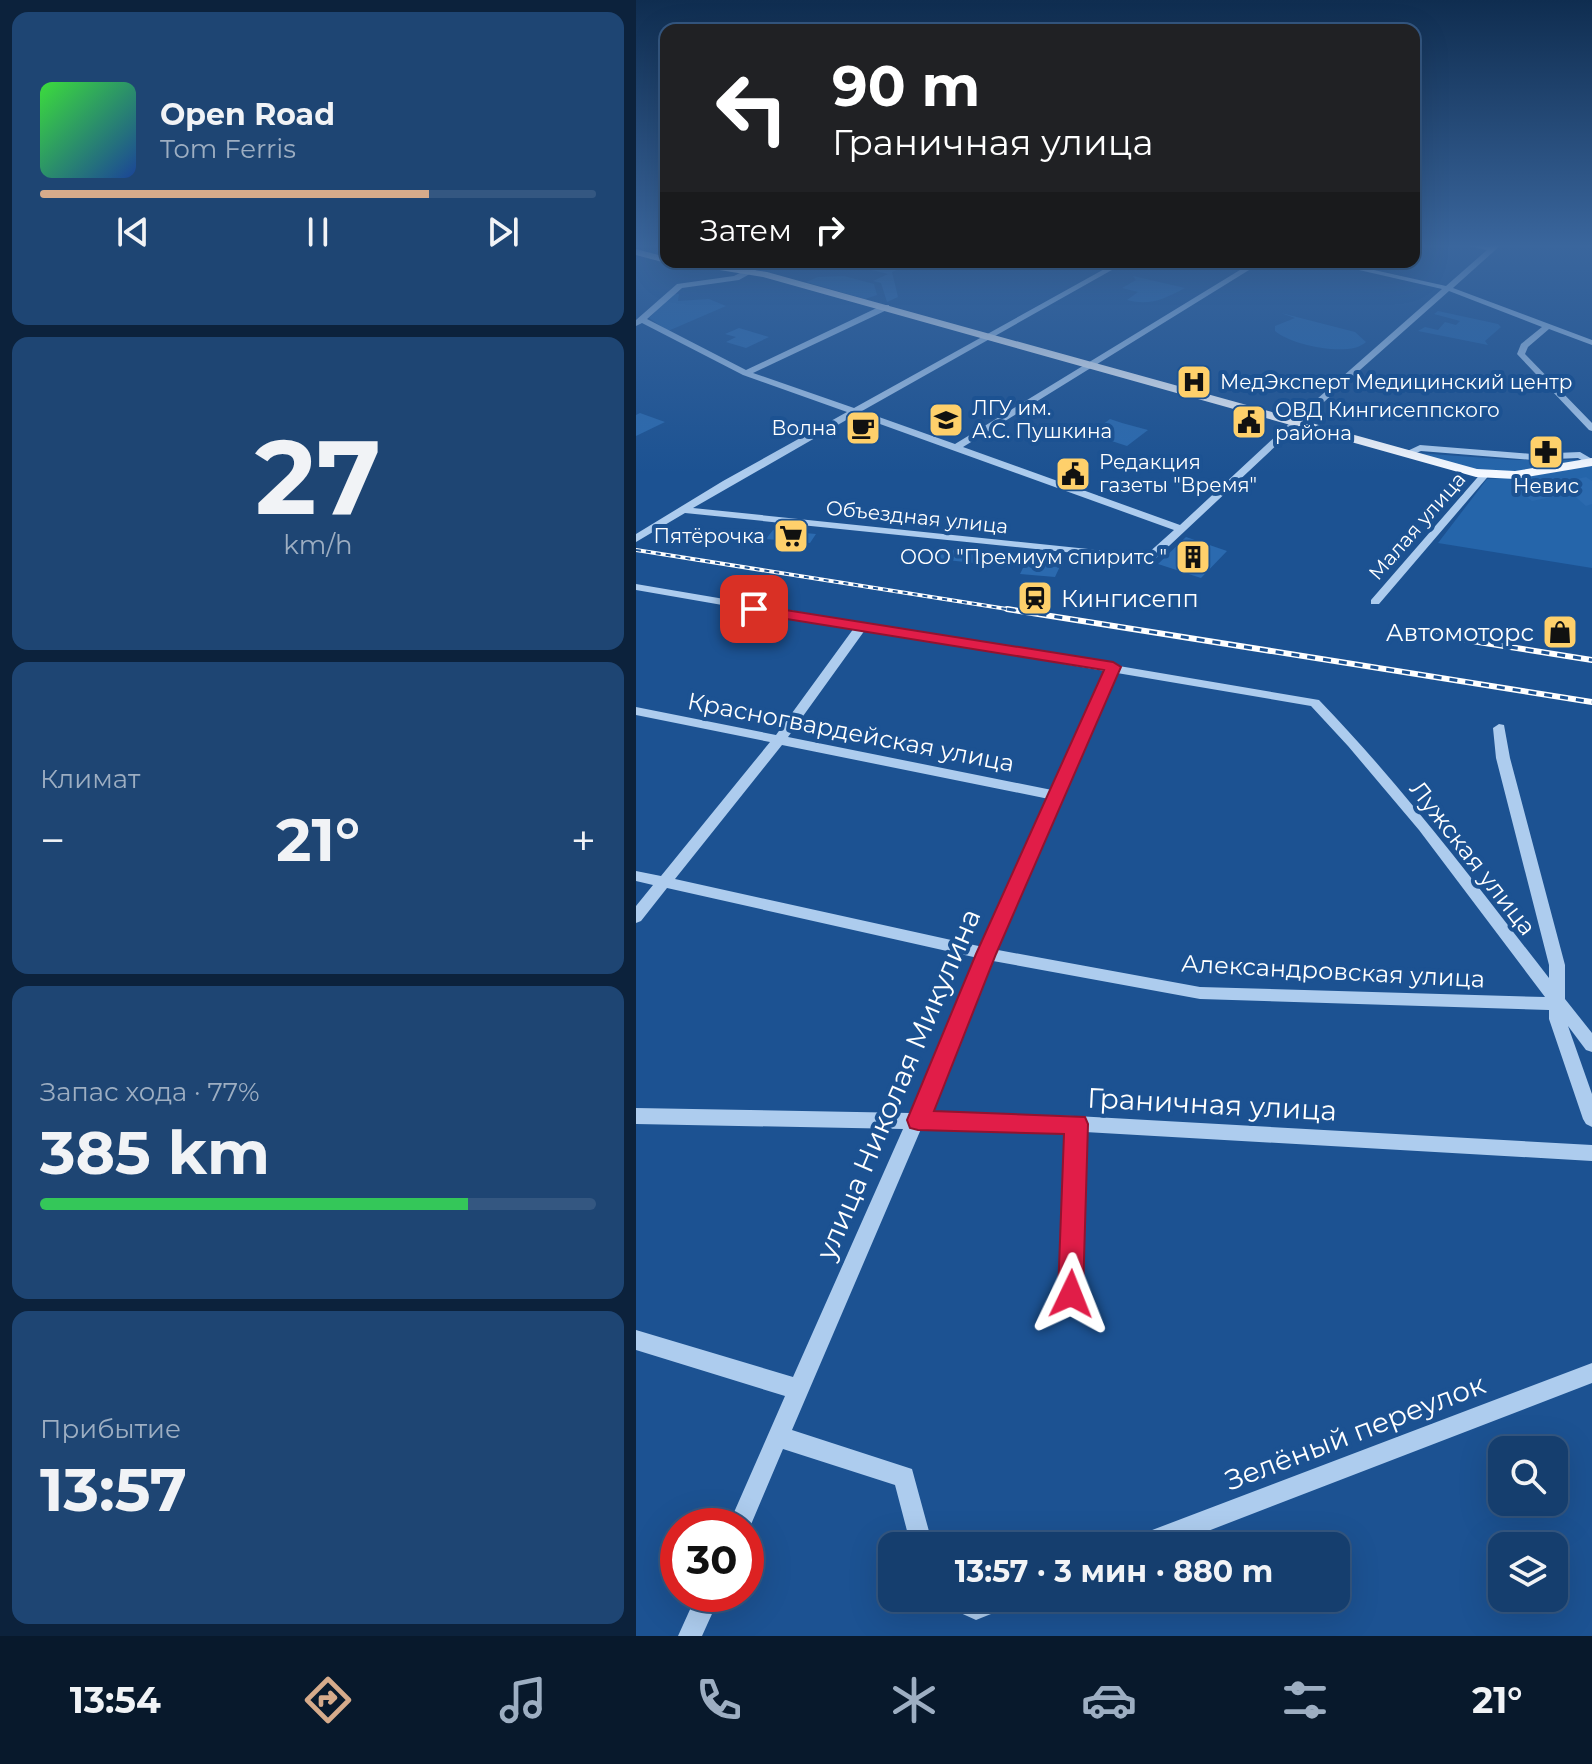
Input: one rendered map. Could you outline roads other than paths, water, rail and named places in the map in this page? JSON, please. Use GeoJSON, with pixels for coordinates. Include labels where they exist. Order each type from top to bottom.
{"type":"FeatureCollection","features":[{"type":"Feature","properties":{"kind":"main road"},"geometry":{"type":"LineString","coordinates":[[932,320],[1486,473],[1534,473],[1591,462]]}},
{"type":"Feature","properties":{"kind":"street"},"geometry":{"type":"LineString","coordinates":[[746,373],[857,320]]}},
{"type":"Feature","properties":{"kind":"street"},"geometry":{"type":"LineString","coordinates":[[636,539],[681,510],[1019,320]]}},
{"type":"Feature","properties":{"kind":"street"},"geometry":{"type":"LineString","coordinates":[[957,447],[1165,320]]}},
{"type":"Feature","properties":{"kind":"street"},"geometry":{"type":"LineString","coordinates":[[639,322],[746,373],[1182,529],[1411,320]]}},
{"type":"Feature","properties":{"kind":"street"},"geometry":{"type":"LineString","coordinates":[[1532,320],[1592,342]]}},
{"type":"Feature","properties":{"kind":"street"},"geometry":{"type":"LineString","coordinates":[[1532,320],[1592,342]]}},
{"type":"Feature","properties":{"kind":"street"},"geometry":{"type":"LineString","coordinates":[[1548,326],[1524,346],[1521,354],[1592,428]]}},
{"type":"Feature","properties":{"kind":"street"},"geometry":{"type":"LineString","coordinates":[[1408,454],[1420,448],[1487,456],[1580,455],[1591,462]]}},
{"type":"Feature","properties":{"kind":"street","name":"Малая улица"},"geometry":{"type":"LineString","coordinates":[[1375,602],[1486,473]]}},
{"type":"Feature","properties":{"kind":"street","name":"Объездная улица"},"geometry":{"type":"LineString","coordinates":[[681,510],[1149,559],[1182,529]]}},
{"type":"Feature","properties":{"kind":"street"},"geometry":{"type":"LineString","coordinates":[[636,587],[1113,667]]}},
{"type":"Feature","properties":{"kind":"street"},"geometry":{"type":"LineString","coordinates":[[636,917],[780,739],[862,625]]}},
{"type":"Feature","properties":{"kind":"street","name":"Лужская улица"},"geometry":{"type":"LineString","coordinates":[[1113,667],[1315,703],[1349,737],[1592,1045]]}},
{"type":"Feature","properties":{"kind":"street","name":"улица Николая Микулина"},"geometry":{"type":"LineString","coordinates":[[747,1508],[1113,667]]}},
{"type":"Feature","properties":{"kind":"street","name":"Красногвардейская улица"},"geometry":{"type":"LineString","coordinates":[[636,711],[1058,796]]}},
{"type":"Feature","properties":{"kind":"street"},"geometry":{"type":"LineString","coordinates":[[1499,728],[1503,758],[1557,965],[1557,1019],[1592,1119]]}},
{"type":"Feature","properties":{"kind":"street","name":"Александровская улица"},"geometry":{"type":"LineString","coordinates":[[636,876],[986,954],[1200,993],[1559,1004]]}},
{"type":"Feature","properties":{"kind":"street","name":"Граничная улица"},"geometry":{"type":"LineString","coordinates":[[636,1116],[1076,1124],[1592,1153]]}},
{"type":"Feature","properties":{"kind":"street"},"geometry":{"type":"LineString","coordinates":[[1071,1294],[1076,1124]]}},
{"type":"Feature","properties":{"kind":"street"},"geometry":{"type":"LineString","coordinates":[[636,1340],[797,1389]]}},
{"type":"Feature","properties":{"kind":"street","name":"Зелёный переулок"},"geometry":{"type":"LineString","coordinates":[[1176,1532],[1592,1373]]}},
{"type":"Feature","properties":{"kind":"street"},"geometry":{"type":"LineString","coordinates":[[779,1437],[904,1477],[918,1532]]}},
{"type":"Feature","properties":{"kind":"street"},"geometry":{"type":"LineString","coordinates":[[690,1636],[701,1612]]}},
{"type":"Feature","properties":{"kind":"railway"},"geometry":{"type":"LineString","coordinates":[[636,550],[1019,611]]}},
{"type":"Feature","properties":{"kind":"railway"},"geometry":{"type":"LineString","coordinates":[[1007,609],[1592,702]]}},
{"type":"Feature","properties":{"kind":"railway"},"geometry":{"type":"LineString","coordinates":[[1415,632],[1592,660]]}},
{"type":"Feature","properties":{"kind":"place","name":"МедЭксперт Медицинский центр"},"geometry":{"type":"Point","coordinates":[1194,382]}},
{"type":"Feature","properties":{"kind":"place","name":"ЛГУ им. А.С. Пушкина"},"geometry":{"type":"Point","coordinates":[946,420]}},
{"type":"Feature","properties":{"kind":"place","name":"ОВД Кингисеппского района"},"geometry":{"type":"Point","coordinates":[1249,422]}},
{"type":"Feature","properties":{"kind":"place","name":"Волна"},"geometry":{"type":"Point","coordinates":[863,428]}},
{"type":"Feature","properties":{"kind":"place","name":"Невис"},"geometry":{"type":"Point","coordinates":[1546,452]}},
{"type":"Feature","properties":{"kind":"place","name":"Редакция газеты \"Время\""},"geometry":{"type":"Point","coordinates":[1073,474]}},
{"type":"Feature","properties":{"kind":"place","name":"Пятёрочка"},"geometry":{"type":"Point","coordinates":[791,536]}},
{"type":"Feature","properties":{"kind":"place","name":"ООО \"Премиум спиритс \""},"geometry":{"type":"Point","coordinates":[1193,557]}},
{"type":"Feature","properties":{"kind":"place","name":"Кингисепп"},"geometry":{"type":"Point","coordinates":[1035,598]}},
{"type":"Feature","properties":{"kind":"place","name":"Автомоторс"},"geometry":{"type":"Point","coordinates":[1560,632]}}]}
